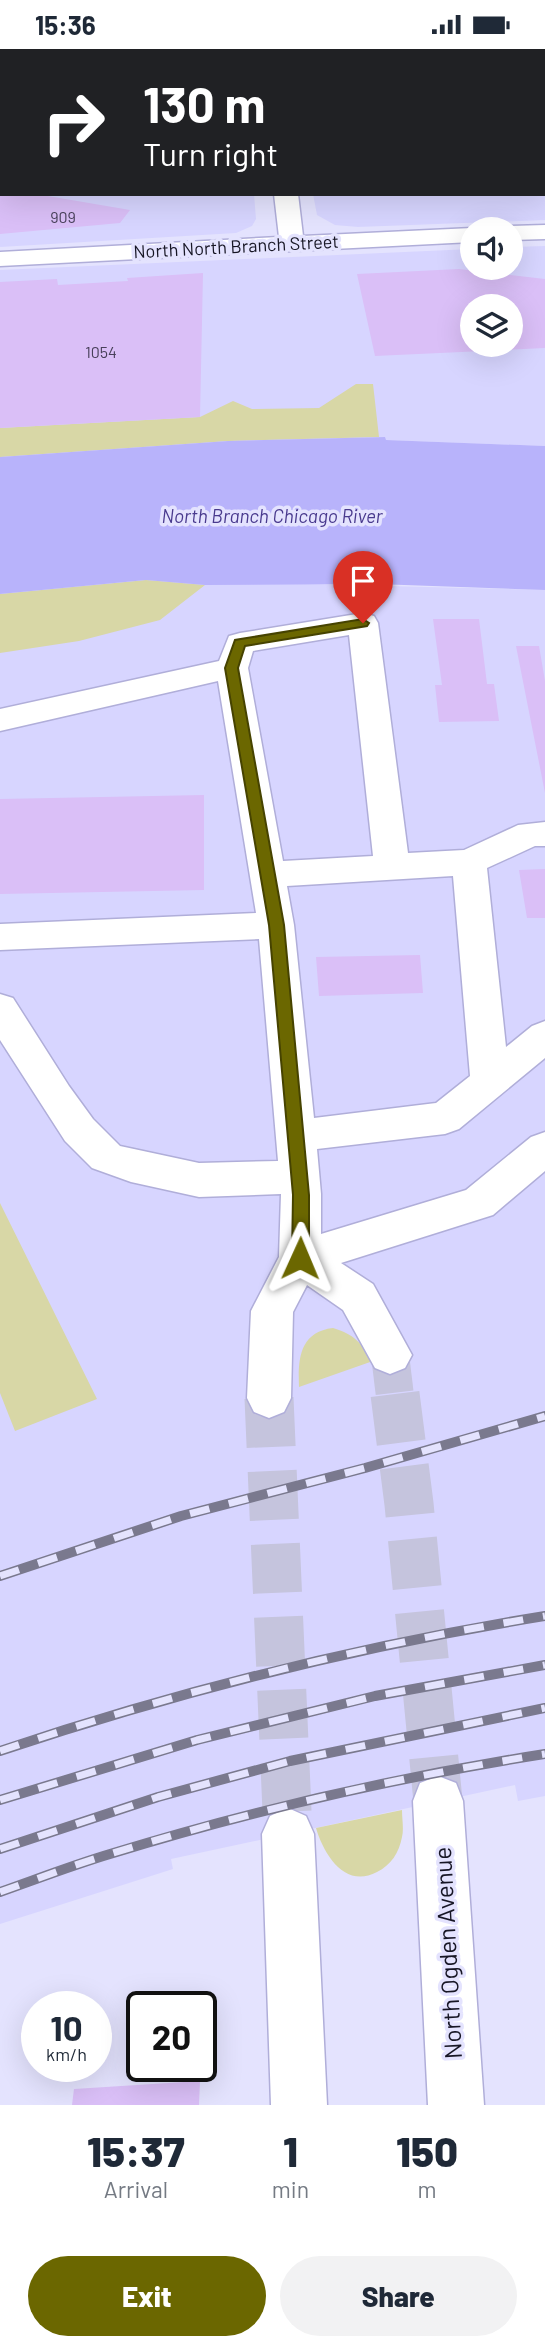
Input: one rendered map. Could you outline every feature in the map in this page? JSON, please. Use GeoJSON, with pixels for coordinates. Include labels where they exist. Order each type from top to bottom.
{"type":"FeatureCollection","features":[{"type":"Feature","properties":{"kind":"street"},"geometry":{"type":"LineString","coordinates":[[286,196],[292,243]]}},
{"type":"Feature","properties":{"kind":"street"},"geometry":{"type":"LineString","coordinates":[[523,233],[545,232]]}},
{"type":"Feature","properties":{"kind":"street","name":"North North Branch Street"},"geometry":{"type":"LineString","coordinates":[[0,259],[460,236]]}},
{"type":"Feature","properties":{"kind":"street"},"geometry":{"type":"LineString","coordinates":[[269,1398],[272,1311],[300,1258],[301,1195],[276,925],[232,668],[240,643],[363,623],[392,867]]}},
{"type":"Feature","properties":{"kind":"street"},"geometry":{"type":"LineString","coordinates":[[0,720],[232,668]]}},
{"type":"Feature","properties":{"kind":"street"},"geometry":{"type":"LineString","coordinates":[[267,875],[469,862],[530,835],[545,834]]}},
{"type":"Feature","properties":{"kind":"street"},"geometry":{"type":"LineString","coordinates":[[469,862],[490,1082]]}},
{"type":"Feature","properties":{"kind":"street"},"geometry":{"type":"LineString","coordinates":[[0,937],[276,925]]}},
{"type":"Feature","properties":{"kind":"street"},"geometry":{"type":"LineString","coordinates":[[0,1008],[55,1097],[79,1130],[106,1157],[131,1166],[199,1179],[299,1177]]}},
{"type":"Feature","properties":{"kind":"street"},"geometry":{"type":"LineString","coordinates":[[295,1136],[445,1118],[545,1036]]}},
{"type":"Feature","properties":{"kind":"street"},"geometry":{"type":"LineString","coordinates":[[300,1258],[479,1203],[545,1148]]}},
{"type":"Feature","properties":{"kind":"street"},"geometry":{"type":"LineString","coordinates":[[300,1258],[358,1297],[390,1355]]}},
{"type":"Feature","properties":{"kind":"street","name":"North Ogden Avenue"},"geometry":{"type":"LineString","coordinates":[[438,1801],[456,2105]]}},
{"type":"Feature","properties":{"kind":"street"},"geometry":{"type":"LineString","coordinates":[[288,1834],[299,2105]]}},
{"type":"Feature","properties":{"kind":"shaded area"},"geometry":{"type":"Polygon","coordinates":[[[0,196],[254,196],[256,219],[252,226],[236,233],[0,247],[0,196]]]}},
{"type":"Feature","properties":{"kind":"shaded area"},"geometry":{"type":"Polygon","coordinates":[[[313,196],[545,196],[545,220],[523,221],[523,217],[460,217],[460,223],[358,227],[335,225],[317,215],[313,196]]]}},
{"type":"Feature","properties":{"kind":"shaded area"},"geometry":{"type":"Polygon","coordinates":[[[545,246],[545,446],[386,440],[384,437],[228,441],[0,457],[0,270],[460,250],[460,280],[523,280],[523,247],[545,246]]]}},
{"type":"Feature","properties":{"kind":"shaded area"},"geometry":{"type":"Polygon","coordinates":[[[146,580],[545,590],[545,1796],[518,1801],[515,1785],[171,1859],[173,1869],[0,1924],[0,594],[146,580]]]}},
{"type":"Feature","properties":{"kind":"green space"},"geometry":{"type":"Polygon","coordinates":[[[356,384],[373,384],[379,437],[228,441],[0,457],[0,428],[200,417],[233,401],[252,409],[319,408],[356,384]]]}},
{"type":"Feature","properties":{"kind":"green space"},"geometry":{"type":"Polygon","coordinates":[[[146,580],[205,585],[160,620],[79,641],[0,653],[0,594],[146,580]]]}},
{"type":"Feature","properties":{"kind":"green space"},"geometry":{"type":"Polygon","coordinates":[[[0,1203],[97,1399],[15,1431],[0,1393],[0,1203]]]}},
{"type":"Feature","properties":{"kind":"green space"},"geometry":{"type":"Polygon","coordinates":[[[333,1328],[356,1340],[373,1361],[299,1387],[300,1358],[307,1341],[313,1335],[333,1328]]]}},
{"type":"Feature","properties":{"kind":"green space"},"geometry":{"type":"Polygon","coordinates":[[[402,1810],[403,1834],[396,1853],[382,1869],[366,1876],[355,1876],[338,1867],[324,1849],[316,1828],[402,1810]]]}},
{"type":"Feature","properties":{"kind":"water","name":"North Branch Chicago River"},"geometry":{"type":"Polygon","coordinates":[[[385,437],[386,440],[545,446],[545,590],[376,584],[205,585],[146,580],[0,594],[0,457],[228,441],[385,437]]]}},
{"type":"Feature","properties":{"kind":"building"},"geometry":{"type":"Polygon","coordinates":[[[0,196],[48,196],[130,210],[120,223],[0,234],[0,196]]]}},
{"type":"Feature","properties":{"kind":"building"},"geometry":{"type":"Polygon","coordinates":[[[459,269],[460,280],[523,280],[523,276],[545,279],[545,348],[523,349],[523,294],[460,294],[460,352],[375,356],[357,274],[459,269]]]}},
{"type":"Feature","properties":{"kind":"building"},"geometry":{"type":"Polygon","coordinates":[[[203,273],[200,417],[0,428],[0,282],[57,279],[58,285],[203,273]]]}},
{"type":"Feature","properties":{"kind":"building"},"geometry":{"type":"Polygon","coordinates":[[[433,619],[479,619],[487,684],[494,684],[499,721],[439,722],[435,685],[442,685],[433,619]]]}},
{"type":"Feature","properties":{"kind":"building"},"geometry":{"type":"Polygon","coordinates":[[[516,646],[539,646],[545,681],[545,793],[516,646]]]}},
{"type":"Feature","properties":{"kind":"building"},"geometry":{"type":"Polygon","coordinates":[[[204,795],[204,890],[0,894],[0,799],[204,795]]]}},
{"type":"Feature","properties":{"kind":"building"},"geometry":{"type":"Polygon","coordinates":[[[545,869],[545,918],[527,918],[519,870],[545,869]]]}},
{"type":"Feature","properties":{"kind":"building"},"geometry":{"type":"Polygon","coordinates":[[[420,955],[423,993],[319,996],[316,957],[420,955]]]}},
{"type":"Feature","properties":{"kind":"building"},"geometry":{"type":"Polygon","coordinates":[[[200,2082],[199,2105],[72,2105],[74,2089],[200,2082]]]}},
{"type":"Feature","properties":{"kind":"tunnel"},"geometry":{"type":"LineString","coordinates":[[390,1355],[395,1396]]}},
{"type":"Feature","properties":{"kind":"tunnel"},"geometry":{"type":"LineString","coordinates":[[395,1394],[409,1504],[438,1801]]}},
{"type":"Feature","properties":{"kind":"tunnel"},"geometry":{"type":"LineString","coordinates":[[269,1398],[288,1834]]}},
{"type":"Feature","properties":{"kind":"railway"},"geometry":{"type":"LineString","coordinates":[[0,1576],[181,1516],[365,1468],[545,1416]]}},
{"type":"Feature","properties":{"kind":"railway"},"geometry":{"type":"LineString","coordinates":[[0,1751],[135,1709],[270,1672],[407,1641],[545,1616]]}},
{"type":"Feature","properties":{"kind":"railway"},"geometry":{"type":"LineString","coordinates":[[0,1800],[197,1740],[375,1696],[545,1665]]}},
{"type":"Feature","properties":{"kind":"railway"},"geometry":{"type":"LineString","coordinates":[[0,1849],[158,1797],[290,1761],[545,1708]]}},
{"type":"Feature","properties":{"kind":"railway"},"geometry":{"type":"LineString","coordinates":[[0,1892],[110,1854],[272,1809],[380,1784],[545,1754]]}},
{"type":"Feature","properties":{"kind":"route"},"geometry":{"type":"LineString","coordinates":[[300,1258],[301,1195],[276,925],[232,668],[240,643],[363,623]]}}]}
